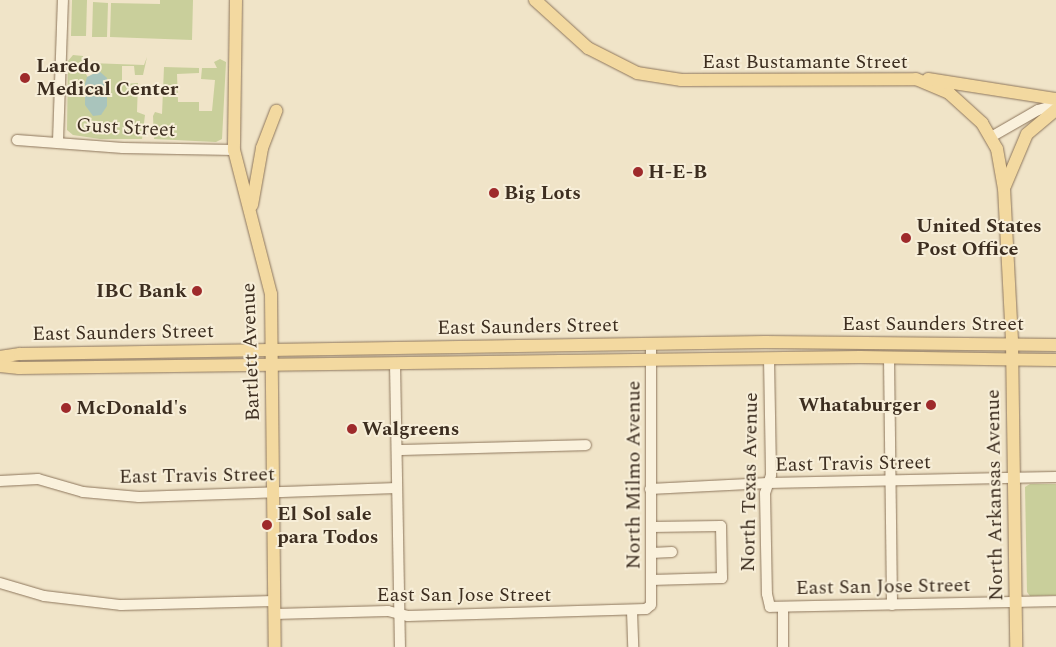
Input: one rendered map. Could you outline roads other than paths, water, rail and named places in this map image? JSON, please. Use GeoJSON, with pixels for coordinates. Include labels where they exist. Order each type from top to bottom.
{"type":"FeatureCollection","features":[{"type":"Feature","properties":{"kind":"main road","name":"Bartlett Avenue"},"geometry":{"type":"LineString","coordinates":[[236,0],[234,150],[271,294],[275,647]]}},
{"type":"Feature","properties":{"kind":"main road","name":"East Bustamante Street"},"geometry":{"type":"LineString","coordinates":[[535,0],[588,48],[612,62],[655,78],[681,80],[916,80],[963,102],[991,137],[1001,164],[1004,188],[1012,342]]}},
{"type":"Feature","properties":{"kind":"main road"},"geometry":{"type":"LineString","coordinates":[[916,80],[935,79],[1001,93],[1056,99]]}},
{"type":"Feature","properties":{"kind":"main road"},"geometry":{"type":"LineString","coordinates":[[251,212],[262,148],[276,110]]}},
{"type":"Feature","properties":{"kind":"main road"},"geometry":{"type":"LineString","coordinates":[[1004,188],[1027,134],[1056,110]]}},
{"type":"Feature","properties":{"kind":"main road"},"geometry":{"type":"LineString","coordinates":[[743,358],[772,350],[843,350],[852,342]]}},
{"type":"Feature","properties":{"kind":"main road","name":"East Saunders Street"},"geometry":{"type":"LineString","coordinates":[[0,357],[271,350],[651,344],[1012,342],[1056,345]]}},
{"type":"Feature","properties":{"kind":"main road","name":"North Arkansas Avenue"},"geometry":{"type":"LineString","coordinates":[[1012,342],[1016,647]]}},
{"type":"Feature","properties":{"kind":"main road"},"geometry":{"type":"LineString","coordinates":[[472,361],[483,354],[516,352],[523,346]]}},
{"type":"Feature","properties":{"kind":"main road","name":"East Saunders Street"},"geometry":{"type":"LineString","coordinates":[[0,366],[19,368],[889,357],[1012,357],[1056,360]]}},
{"type":"Feature","properties":{"kind":"street"},"geometry":{"type":"LineString","coordinates":[[58,141],[63,0]]}},
{"type":"Feature","properties":{"kind":"street"},"geometry":{"type":"LineString","coordinates":[[991,137],[1032,113],[1056,105]]}},
{"type":"Feature","properties":{"kind":"street","name":"Gust Street"},"geometry":{"type":"LineString","coordinates":[[17,140],[58,141],[123,148],[234,150]]}},
{"type":"Feature","properties":{"kind":"street","name":"North Milmo Avenue"},"geometry":{"type":"LineString","coordinates":[[651,344],[651,606]]}},
{"type":"Feature","properties":{"kind":"street"},"geometry":{"type":"LineString","coordinates":[[889,357],[892,605]]}},
{"type":"Feature","properties":{"kind":"street","name":"North Texas Avenue"},"geometry":{"type":"LineString","coordinates":[[769,358],[771,475],[765,502],[767,594],[770,607]]}},
{"type":"Feature","properties":{"kind":"street"},"geometry":{"type":"LineString","coordinates":[[395,363],[400,647]]}},
{"type":"Feature","properties":{"kind":"street"},"geometry":{"type":"LineString","coordinates":[[397,450],[586,445]]}},
{"type":"Feature","properties":{"kind":"street","name":"East Travis Street"},"geometry":{"type":"LineString","coordinates":[[650,489],[768,483],[1056,477]]}},
{"type":"Feature","properties":{"kind":"street","name":"East Travis Street"},"geometry":{"type":"LineString","coordinates":[[0,481],[38,479],[83,492],[139,497],[272,494],[290,490],[397,488]]}},
{"type":"Feature","properties":{"kind":"street"},"geometry":{"type":"LineString","coordinates":[[650,527],[722,526],[722,578],[651,580]]}},
{"type":"Feature","properties":{"kind":"street"},"geometry":{"type":"LineString","coordinates":[[651,553],[672,552]]}},
{"type":"Feature","properties":{"kind":"street","name":"East San Jose Street"},"geometry":{"type":"LineString","coordinates":[[0,583],[44,596],[121,605],[274,607],[399,614],[632,611],[651,606]]}},
{"type":"Feature","properties":{"kind":"street","name":"East San Jose Street"},"geometry":{"type":"LineString","coordinates":[[770,607],[1056,601]]}},
{"type":"Feature","properties":{"kind":"street"},"geometry":{"type":"LineString","coordinates":[[783,606],[783,647]]}},
{"type":"Feature","properties":{"kind":"street"},"geometry":{"type":"LineString","coordinates":[[632,611],[633,647]]}},
{"type":"Feature","properties":{"kind":"water"},"geometry":{"type":"Polygon","coordinates":[[[99,71],[107,78],[107,106],[101,115],[93,116],[85,105],[85,84],[87,77],[99,71]]]}},
{"type":"Feature","properties":{"kind":"place","name":"Laredo Medical Center"},"geometry":{"type":"Point","coordinates":[25,78]}},
{"type":"Feature","properties":{"kind":"place","name":"H-E-B"},"geometry":{"type":"Point","coordinates":[638,172]}},
{"type":"Feature","properties":{"kind":"place","name":"Big Lots"},"geometry":{"type":"Point","coordinates":[494,193]}},
{"type":"Feature","properties":{"kind":"place","name":"United States Post Office"},"geometry":{"type":"Point","coordinates":[906,238]}},
{"type":"Feature","properties":{"kind":"place","name":"IBC Bank"},"geometry":{"type":"Point","coordinates":[197,291]}},
{"type":"Feature","properties":{"kind":"place","name":"Whataburger"},"geometry":{"type":"Point","coordinates":[931,405]}},
{"type":"Feature","properties":{"kind":"place","name":"McDonald's"},"geometry":{"type":"Point","coordinates":[66,408]}},
{"type":"Feature","properties":{"kind":"place","name":"Walgreens"},"geometry":{"type":"Point","coordinates":[352,429]}},
{"type":"Feature","properties":{"kind":"place","name":"El Sol sale para Todos"},"geometry":{"type":"Point","coordinates":[267,525]}}]}
